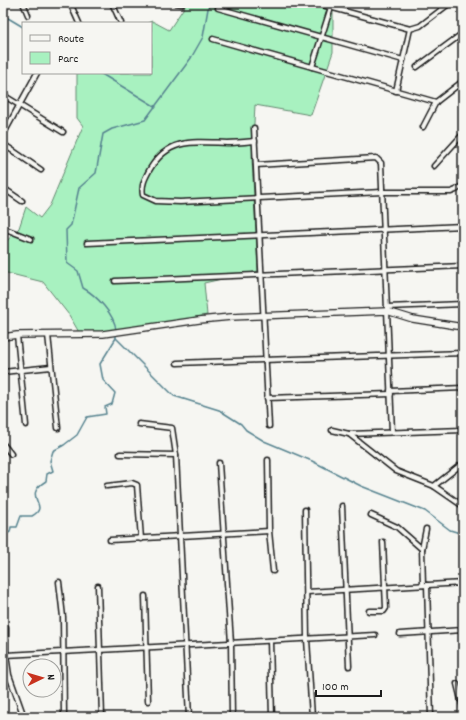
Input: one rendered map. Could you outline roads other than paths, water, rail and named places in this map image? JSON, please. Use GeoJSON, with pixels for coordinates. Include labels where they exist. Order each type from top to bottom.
{"type":"FeatureCollection","features":[{"type":"Feature","properties":{"kind":"street"},"geometry":{"type":"LineString","coordinates":[[23,3],[28,15]]}},
{"type":"Feature","properties":{"kind":"street"},"geometry":{"type":"LineString","coordinates":[[70,3],[79,22]]}},
{"type":"Feature","properties":{"kind":"street"},"geometry":{"type":"LineString","coordinates":[[112,3],[121,22]]}},
{"type":"Feature","properties":{"kind":"street"},"geometry":{"type":"LineString","coordinates":[[176,3],[182,4]]}},
{"type":"Feature","properties":{"kind":"street"},"geometry":{"type":"LineString","coordinates":[[315,3],[410,29],[420,26],[450,3]]}},
{"type":"Feature","properties":{"kind":"street"},"geometry":{"type":"LineString","coordinates":[[458,3],[463,5]]}},
{"type":"Feature","properties":{"kind":"street"},"geometry":{"type":"LineString","coordinates":[[218,8],[403,60]]}},
{"type":"Feature","properties":{"kind":"street"},"geometry":{"type":"LineString","coordinates":[[312,67],[331,8]]}},
{"type":"Feature","properties":{"kind":"street"},"geometry":{"type":"LineString","coordinates":[[396,91],[410,29]]}},
{"type":"Feature","properties":{"kind":"street"},"geometry":{"type":"LineString","coordinates":[[417,67],[463,32]]}},
{"type":"Feature","properties":{"kind":"street"},"geometry":{"type":"LineString","coordinates":[[213,39],[436,102]]}},
{"type":"Feature","properties":{"kind":"street"},"geometry":{"type":"LineString","coordinates":[[3,135],[36,74]]}},
{"type":"Feature","properties":{"kind":"street"},"geometry":{"type":"LineString","coordinates":[[423,127],[436,102],[463,81]]}},
{"type":"Feature","properties":{"kind":"street"},"geometry":{"type":"LineString","coordinates":[[3,95],[63,132]]}},
{"type":"Feature","properties":{"kind":"street"},"geometry":{"type":"LineString","coordinates":[[254,128],[269,426]]}},
{"type":"Feature","properties":{"kind":"street"},"geometry":{"type":"LineString","coordinates":[[434,166],[463,134]]}},
{"type":"Feature","properties":{"kind":"street"},"geometry":{"type":"LineString","coordinates":[[254,141],[227,143],[193,141],[175,146],[164,153],[153,165],[142,188],[143,195],[156,201],[164,202],[382,192],[451,192],[463,185]]}},
{"type":"Feature","properties":{"kind":"street"},"geometry":{"type":"LineString","coordinates":[[3,144],[41,170]]}},
{"type":"Feature","properties":{"kind":"street"},"geometry":{"type":"LineString","coordinates":[[256,165],[376,158],[380,163],[392,432]]}},
{"type":"Feature","properties":{"kind":"street"},"geometry":{"type":"LineString","coordinates":[[3,188],[22,201]]}},
{"type":"Feature","properties":{"kind":"street"},"geometry":{"type":"LineString","coordinates":[[87,243],[463,226]]}},
{"type":"Feature","properties":{"kind":"street"},"geometry":{"type":"LineString","coordinates":[[3,228],[31,240]]}},
{"type":"Feature","properties":{"kind":"street"},"geometry":{"type":"LineString","coordinates":[[115,281],[385,268],[463,266]]}},
{"type":"Feature","properties":{"kind":"street"},"geometry":{"type":"LineString","coordinates":[[3,337],[17,335],[48,336],[103,334],[199,320],[463,304]]}},
{"type":"Feature","properties":{"kind":"street"},"geometry":{"type":"LineString","coordinates":[[387,309],[412,319],[463,328]]}},
{"type":"Feature","properties":{"kind":"street"},"geometry":{"type":"LineString","coordinates":[[17,335],[26,425]]}},
{"type":"Feature","properties":{"kind":"street"},"geometry":{"type":"LineString","coordinates":[[48,336],[58,428]]}},
{"type":"Feature","properties":{"kind":"street"},"geometry":{"type":"LineString","coordinates":[[178,363],[389,354],[463,353]]}},
{"type":"Feature","properties":{"kind":"street"},"geometry":{"type":"LineString","coordinates":[[3,372],[51,367]]}},
{"type":"Feature","properties":{"kind":"street"},"geometry":{"type":"LineString","coordinates":[[267,398],[463,388]]}},
{"type":"Feature","properties":{"kind":"street"},"geometry":{"type":"LineString","coordinates":[[139,424],[172,428],[176,455],[184,646],[189,717]]}},
{"type":"Feature","properties":{"kind":"street"},"geometry":{"type":"LineString","coordinates":[[332,430],[349,434],[463,430]]}},
{"type":"Feature","properties":{"kind":"street"},"geometry":{"type":"LineString","coordinates":[[349,434],[396,472],[434,486],[463,506]]}},
{"type":"Feature","properties":{"kind":"street"},"geometry":{"type":"LineString","coordinates":[[3,444],[11,454]]}},
{"type":"Feature","properties":{"kind":"street"},"geometry":{"type":"LineString","coordinates":[[120,454],[176,455]]}},
{"type":"Feature","properties":{"kind":"street"},"geometry":{"type":"LineString","coordinates":[[268,460],[269,531],[273,572]]}},
{"type":"Feature","properties":{"kind":"street"},"geometry":{"type":"LineString","coordinates":[[219,463],[231,643],[232,717]]}},
{"type":"Feature","properties":{"kind":"street"},"geometry":{"type":"LineString","coordinates":[[434,486],[463,463]]}},
{"type":"Feature","properties":{"kind":"street"},"geometry":{"type":"LineString","coordinates":[[108,486],[132,483],[137,485],[141,538]]}},
{"type":"Feature","properties":{"kind":"street"},"geometry":{"type":"LineString","coordinates":[[342,506],[344,590],[349,666]]}},
{"type":"Feature","properties":{"kind":"street"},"geometry":{"type":"LineString","coordinates":[[305,510],[307,639],[312,717]]}},
{"type":"Feature","properties":{"kind":"street"},"geometry":{"type":"LineString","coordinates":[[372,515],[396,527],[422,549]]}},
{"type":"Feature","properties":{"kind":"street"},"geometry":{"type":"LineString","coordinates":[[426,529],[422,549],[428,632],[431,717]]}},
{"type":"Feature","properties":{"kind":"street"},"geometry":{"type":"LineString","coordinates":[[110,540],[269,531]]}},
{"type":"Feature","properties":{"kind":"street"},"geometry":{"type":"LineString","coordinates":[[369,611],[384,610],[386,608],[383,542]]}},
{"type":"Feature","properties":{"kind":"street"},"geometry":{"type":"LineString","coordinates":[[59,582],[63,607],[64,717]]}},
{"type":"Feature","properties":{"kind":"street"},"geometry":{"type":"LineString","coordinates":[[307,592],[463,583]]}},
{"type":"Feature","properties":{"kind":"street"},"geometry":{"type":"LineString","coordinates":[[98,586],[102,717]]}},
{"type":"Feature","properties":{"kind":"street"},"geometry":{"type":"LineString","coordinates":[[145,596],[148,701]]}},
{"type":"Feature","properties":{"kind":"street"},"geometry":{"type":"LineString","coordinates":[[6,627],[6,656],[9,675],[24,717]]}},
{"type":"Feature","properties":{"kind":"street"},"geometry":{"type":"LineString","coordinates":[[400,634],[463,630]]}},
{"type":"Feature","properties":{"kind":"street"},"geometry":{"type":"LineString","coordinates":[[6,656],[375,636]]}},
{"type":"Feature","properties":{"kind":"street"},"geometry":{"type":"LineString","coordinates":[[270,641],[272,717]]}},
{"type":"Feature","properties":{"kind":"street"},"geometry":{"type":"LineString","coordinates":[[457,684],[463,708]]}},
{"type":"Feature","properties":{"kind":"waterway"},"geometry":{"type":"LineString","coordinates":[[116,330],[115,324],[109,312],[94,295],[83,288],[78,271],[67,263],[66,230],[71,225],[79,188],[96,173],[103,134],[112,129],[145,120],[191,58],[203,37],[209,3]]}},
{"type":"Feature","properties":{"kind":"waterway"},"geometry":{"type":"LineString","coordinates":[[3,15],[22,26]]}},
{"type":"Feature","properties":{"kind":"waterway"},"geometry":{"type":"LineString","coordinates":[[102,74],[156,107]]}},
{"type":"Feature","properties":{"kind":"waterway"},"geometry":{"type":"LineString","coordinates":[[3,536],[10,532],[11,527],[17,527],[21,516],[32,516],[37,512],[39,508],[35,496],[36,492],[46,481],[47,474],[53,471],[50,461],[53,451],[77,435],[87,417],[106,414],[105,407],[112,404],[115,393],[103,380],[100,364],[116,338],[116,334]]}},
{"type":"Feature","properties":{"kind":"waterway"},"geometry":{"type":"LineString","coordinates":[[116,338],[174,396],[219,410],[264,441],[312,461],[361,486],[425,511],[450,530],[463,534]]}}]}
